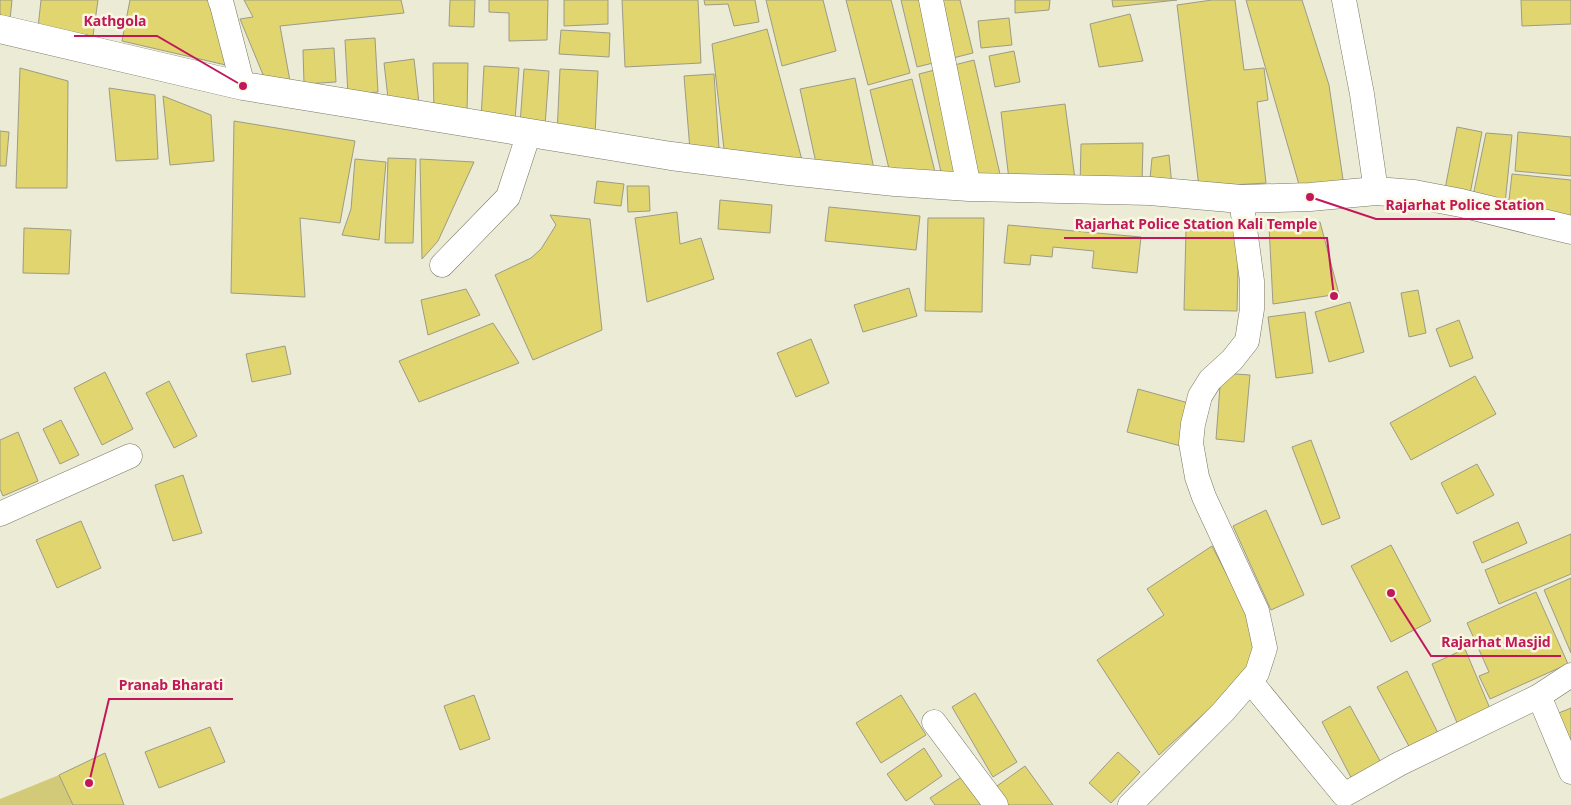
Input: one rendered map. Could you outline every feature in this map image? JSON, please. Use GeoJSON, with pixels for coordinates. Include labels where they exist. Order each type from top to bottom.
{"type":"FeatureCollection","features":[{"type":"Feature","properties":{"kind":"street"},"geometry":{"type":"LineString","coordinates":[[220,0],[243,86]]}},
{"type":"Feature","properties":{"kind":"street"},"geometry":{"type":"LineString","coordinates":[[930,0],[969,187]]}},
{"type":"Feature","properties":{"kind":"street"},"geometry":{"type":"LineString","coordinates":[[1344,0],[1362,94],[1376,191]]}},
{"type":"Feature","properties":{"kind":"street"},"geometry":{"type":"LineString","coordinates":[[0,29],[243,86],[671,156],[788,171],[969,187],[1150,191],[1241,199],[1310,197],[1376,191],[1414,194],[1461,203],[1571,230]]}},
{"type":"Feature","properties":{"kind":"street"},"geometry":{"type":"LineString","coordinates":[[442,265],[508,197],[529,133]]}},
{"type":"Feature","properties":{"kind":"street"},"geometry":{"type":"LineString","coordinates":[[1130,805],[1223,712],[1250,681],[1256,673],[1265,648],[1257,611],[1204,497],[1197,477],[1191,443],[1193,424],[1200,396],[1210,380],[1232,360],[1247,341],[1252,309],[1252,281],[1241,199]]}},
{"type":"Feature","properties":{"kind":"street"},"geometry":{"type":"LineString","coordinates":[[0,514],[130,456]]}},
{"type":"Feature","properties":{"kind":"street"},"geometry":{"type":"LineString","coordinates":[[1250,681],[1344,795],[1399,764],[1539,696],[1571,675]]}},
{"type":"Feature","properties":{"kind":"street"},"geometry":{"type":"LineString","coordinates":[[1539,696],[1571,772]]}},
{"type":"Feature","properties":{"kind":"street"},"geometry":{"type":"LineString","coordinates":[[934,722],[996,805]]}},
{"type":"Feature","properties":{"kind":"shaded area"},"geometry":{"type":"Polygon","coordinates":[[[59,775],[73,805],[0,805],[0,799],[59,775]]]}},
{"type":"Feature","properties":{"kind":"building"},"geometry":{"type":"Polygon","coordinates":[[[0,0],[12,0],[10,20],[0,18],[0,0]]]}},
{"type":"Feature","properties":{"kind":"building"},"geometry":{"type":"Polygon","coordinates":[[[41,0],[98,0],[93,36],[38,28],[41,0]]]}},
{"type":"Feature","properties":{"kind":"building"},"geometry":{"type":"Polygon","coordinates":[[[130,0],[210,0],[230,66],[122,41],[130,0]]]}},
{"type":"Feature","properties":{"kind":"building"},"geometry":{"type":"Polygon","coordinates":[[[244,0],[401,0],[404,13],[280,26],[290,81],[264,77],[240,19],[253,17],[244,0]]]}},
{"type":"Feature","properties":{"kind":"building"},"geometry":{"type":"Polygon","coordinates":[[[450,0],[475,0],[474,27],[449,26],[450,0]]]}},
{"type":"Feature","properties":{"kind":"building"},"geometry":{"type":"Polygon","coordinates":[[[489,0],[548,0],[547,40],[509,41],[509,13],[489,12],[489,0]]]}},
{"type":"Feature","properties":{"kind":"building"},"geometry":{"type":"Polygon","coordinates":[[[564,0],[608,0],[608,24],[564,26],[564,0]]]}},
{"type":"Feature","properties":{"kind":"building"},"geometry":{"type":"Polygon","coordinates":[[[622,0],[698,0],[701,63],[625,67],[622,0]]]}},
{"type":"Feature","properties":{"kind":"building"},"geometry":{"type":"Polygon","coordinates":[[[704,0],[755,0],[759,22],[734,26],[728,4],[705,5],[704,0]]]}},
{"type":"Feature","properties":{"kind":"building"},"geometry":{"type":"Polygon","coordinates":[[[766,0],[823,0],[836,51],[782,66],[766,0]]]}},
{"type":"Feature","properties":{"kind":"building"},"geometry":{"type":"Polygon","coordinates":[[[846,0],[891,0],[910,73],[868,85],[846,0]]]}},
{"type":"Feature","properties":{"kind":"building"},"geometry":{"type":"Polygon","coordinates":[[[901,0],[960,0],[973,53],[917,67],[901,0]]]}},
{"type":"Feature","properties":{"kind":"building"},"geometry":{"type":"Polygon","coordinates":[[[1015,0],[1050,0],[1049,10],[1015,13],[1015,0]]]}},
{"type":"Feature","properties":{"kind":"building"},"geometry":{"type":"Polygon","coordinates":[[[1112,0],[1177,0],[1113,7],[1112,0]]]}},
{"type":"Feature","properties":{"kind":"building"},"geometry":{"type":"Polygon","coordinates":[[[1212,0],[1235,0],[1244,70],[1264,68],[1268,100],[1257,102],[1266,183],[1199,187],[1177,5],[1212,0]]]}},
{"type":"Feature","properties":{"kind":"building"},"geometry":{"type":"Polygon","coordinates":[[[1246,0],[1302,0],[1329,85],[1345,193],[1302,195],[1246,0]]]}},
{"type":"Feature","properties":{"kind":"building"},"geometry":{"type":"Polygon","coordinates":[[[1521,0],[1571,0],[1571,24],[1522,26],[1521,0]]]}},
{"type":"Feature","properties":{"kind":"building"},"geometry":{"type":"Polygon","coordinates":[[[1130,14],[1143,61],[1099,67],[1090,24],[1130,14]]]}},
{"type":"Feature","properties":{"kind":"building"},"geometry":{"type":"Polygon","coordinates":[[[1009,18],[1012,45],[981,48],[978,21],[1009,18]]]}},
{"type":"Feature","properties":{"kind":"building"},"geometry":{"type":"Polygon","coordinates":[[[767,29],[802,160],[724,149],[712,44],[767,29]]]}},
{"type":"Feature","properties":{"kind":"building"},"geometry":{"type":"Polygon","coordinates":[[[561,30],[610,33],[609,57],[559,54],[561,30]]]}},
{"type":"Feature","properties":{"kind":"building"},"geometry":{"type":"Polygon","coordinates":[[[375,38],[378,92],[348,95],[345,40],[375,38]]]}},
{"type":"Feature","properties":{"kind":"building"},"geometry":{"type":"Polygon","coordinates":[[[334,48],[336,82],[304,84],[303,50],[334,48]]]}},
{"type":"Feature","properties":{"kind":"building"},"geometry":{"type":"Polygon","coordinates":[[[1014,51],[1020,82],[995,87],[989,56],[1014,51]]]}},
{"type":"Feature","properties":{"kind":"building"},"geometry":{"type":"Polygon","coordinates":[[[414,59],[419,103],[389,107],[384,63],[414,59]]]}},
{"type":"Feature","properties":{"kind":"building"},"geometry":{"type":"Polygon","coordinates":[[[974,60],[1002,183],[943,181],[919,74],[974,60]]]}},
{"type":"Feature","properties":{"kind":"building"},"geometry":{"type":"Polygon","coordinates":[[[433,63],[468,63],[467,113],[434,113],[433,63]]]}},
{"type":"Feature","properties":{"kind":"building"},"geometry":{"type":"Polygon","coordinates":[[[484,66],[519,68],[515,120],[481,118],[484,66]]]}},
{"type":"Feature","properties":{"kind":"building"},"geometry":{"type":"Polygon","coordinates":[[[20,68],[68,81],[67,188],[16,188],[20,68]]]}},
{"type":"Feature","properties":{"kind":"building"},"geometry":{"type":"Polygon","coordinates":[[[524,69],[549,71],[545,126],[520,124],[524,69]]]}},
{"type":"Feature","properties":{"kind":"building"},"geometry":{"type":"Polygon","coordinates":[[[560,69],[598,71],[595,136],[557,134],[560,69]]]}},
{"type":"Feature","properties":{"kind":"building"},"geometry":{"type":"Polygon","coordinates":[[[714,74],[719,148],[690,150],[684,76],[714,74]]]}},
{"type":"Feature","properties":{"kind":"building"},"geometry":{"type":"Polygon","coordinates":[[[855,78],[874,169],[816,163],[800,89],[855,78]]]}},
{"type":"Feature","properties":{"kind":"building"},"geometry":{"type":"Polygon","coordinates":[[[912,79],[937,180],[891,177],[870,90],[912,79]]]}},
{"type":"Feature","properties":{"kind":"building"},"geometry":{"type":"Polygon","coordinates":[[[109,88],[155,95],[158,159],[116,161],[109,88]]]}},
{"type":"Feature","properties":{"kind":"building"},"geometry":{"type":"Polygon","coordinates":[[[163,96],[211,115],[214,161],[170,165],[163,96]]]}},
{"type":"Feature","properties":{"kind":"building"},"geometry":{"type":"Polygon","coordinates":[[[1065,104],[1075,179],[1010,188],[1001,112],[1065,104]]]}},
{"type":"Feature","properties":{"kind":"building"},"geometry":{"type":"Polygon","coordinates":[[[234,121],[355,141],[340,223],[300,218],[305,297],[231,293],[234,121]]]}},
{"type":"Feature","properties":{"kind":"building"},"geometry":{"type":"Polygon","coordinates":[[[1457,127],[1482,132],[1470,194],[1445,189],[1457,127]]]}},
{"type":"Feature","properties":{"kind":"building"},"geometry":{"type":"Polygon","coordinates":[[[0,131],[9,132],[6,166],[0,166],[0,131]]]}},
{"type":"Feature","properties":{"kind":"building"},"geometry":{"type":"Polygon","coordinates":[[[1518,132],[1571,137],[1571,176],[1515,171],[1518,132]]]}},
{"type":"Feature","properties":{"kind":"building"},"geometry":{"type":"Polygon","coordinates":[[[1486,133],[1512,135],[1505,204],[1473,196],[1486,133]]]}},
{"type":"Feature","properties":{"kind":"building"},"geometry":{"type":"Polygon","coordinates":[[[1143,143],[1142,186],[1080,186],[1081,144],[1143,143]]]}},
{"type":"Feature","properties":{"kind":"building"},"geometry":{"type":"Polygon","coordinates":[[[1169,155],[1172,186],[1149,189],[1152,158],[1169,155]]]}},
{"type":"Feature","properties":{"kind":"building"},"geometry":{"type":"Polygon","coordinates":[[[388,158],[416,159],[413,243],[385,243],[388,158]]]}},
{"type":"Feature","properties":{"kind":"building"},"geometry":{"type":"Polygon","coordinates":[[[355,159],[386,162],[379,240],[342,235],[351,209],[355,159]]]}},
{"type":"Feature","properties":{"kind":"building"},"geometry":{"type":"Polygon","coordinates":[[[420,159],[474,162],[438,241],[422,259],[420,159]]]}},
{"type":"Feature","properties":{"kind":"building"},"geometry":{"type":"Polygon","coordinates":[[[1512,174],[1571,180],[1571,219],[1508,209],[1512,174]]]}},
{"type":"Feature","properties":{"kind":"building"},"geometry":{"type":"Polygon","coordinates":[[[597,181],[624,184],[621,206],[594,203],[597,181]]]}},
{"type":"Feature","properties":{"kind":"building"},"geometry":{"type":"Polygon","coordinates":[[[627,186],[649,186],[650,211],[628,212],[627,186]]]}},
{"type":"Feature","properties":{"kind":"building"},"geometry":{"type":"Polygon","coordinates":[[[720,200],[772,205],[770,233],[718,229],[720,200]]]}},
{"type":"Feature","properties":{"kind":"building"},"geometry":{"type":"Polygon","coordinates":[[[829,207],[920,216],[916,250],[825,241],[829,207]]]}},
{"type":"Feature","properties":{"kind":"building"},"geometry":{"type":"Polygon","coordinates":[[[677,212],[680,244],[701,238],[714,279],[647,302],[635,218],[677,212]]]}},
{"type":"Feature","properties":{"kind":"building"},"geometry":{"type":"Polygon","coordinates":[[[550,215],[590,219],[602,330],[533,360],[495,275],[531,258],[541,249],[556,225],[550,215]]]}},
{"type":"Feature","properties":{"kind":"building"},"geometry":{"type":"Polygon","coordinates":[[[928,218],[984,218],[982,312],[925,311],[928,218]]]}},
{"type":"Feature","properties":{"kind":"building"},"geometry":{"type":"Polygon","coordinates":[[[1320,222],[1339,294],[1273,304],[1269,226],[1320,222]]]}},
{"type":"Feature","properties":{"kind":"building"},"geometry":{"type":"Polygon","coordinates":[[[1008,225],[1141,237],[1137,273],[1092,268],[1094,251],[1053,247],[1052,257],[1031,255],[1030,265],[1004,263],[1008,225]]]}},
{"type":"Feature","properties":{"kind":"building"},"geometry":{"type":"Polygon","coordinates":[[[24,228],[71,230],[69,274],[23,273],[24,228]]]}},
{"type":"Feature","properties":{"kind":"building"},"geometry":{"type":"Polygon","coordinates":[[[1186,230],[1239,230],[1237,311],[1184,310],[1186,230]]]}},
{"type":"Feature","properties":{"kind":"building"},"geometry":{"type":"Polygon","coordinates":[[[909,288],[917,316],[863,332],[854,305],[909,288]]]}},
{"type":"Feature","properties":{"kind":"building"},"geometry":{"type":"Polygon","coordinates":[[[466,289],[480,315],[428,335],[421,300],[466,289]]]}},
{"type":"Feature","properties":{"kind":"building"},"geometry":{"type":"Polygon","coordinates":[[[1418,290],[1426,333],[1409,337],[1401,293],[1418,290]]]}},
{"type":"Feature","properties":{"kind":"building"},"geometry":{"type":"Polygon","coordinates":[[[1350,302],[1364,352],[1329,362],[1315,312],[1350,302]]]}},
{"type":"Feature","properties":{"kind":"building"},"geometry":{"type":"Polygon","coordinates":[[[1305,312],[1313,373],[1276,378],[1268,317],[1305,312]]]}},
{"type":"Feature","properties":{"kind":"building"},"geometry":{"type":"Polygon","coordinates":[[[1459,320],[1473,358],[1450,367],[1436,329],[1459,320]]]}},
{"type":"Feature","properties":{"kind":"building"},"geometry":{"type":"Polygon","coordinates":[[[493,323],[519,363],[419,402],[399,361],[493,323]]]}},
{"type":"Feature","properties":{"kind":"building"},"geometry":{"type":"Polygon","coordinates":[[[811,339],[829,383],[796,397],[777,353],[811,339]]]}},
{"type":"Feature","properties":{"kind":"building"},"geometry":{"type":"Polygon","coordinates":[[[285,346],[291,374],[252,382],[246,354],[285,346]]]}},
{"type":"Feature","properties":{"kind":"building"},"geometry":{"type":"Polygon","coordinates":[[[105,372],[133,429],[102,445],[74,388],[105,372]]]}},
{"type":"Feature","properties":{"kind":"building"},"geometry":{"type":"Polygon","coordinates":[[[1221,373],[1250,375],[1244,442],[1216,439],[1221,373]]]}},
{"type":"Feature","properties":{"kind":"building"},"geometry":{"type":"Polygon","coordinates":[[[1475,376],[1496,414],[1411,460],[1390,423],[1475,376]]]}},
{"type":"Feature","properties":{"kind":"building"},"geometry":{"type":"Polygon","coordinates":[[[169,381],[197,436],[174,448],[146,393],[169,381]]]}},
{"type":"Feature","properties":{"kind":"building"},"geometry":{"type":"Polygon","coordinates":[[[1138,389],[1192,404],[1181,446],[1127,432],[1138,389]]]}},
{"type":"Feature","properties":{"kind":"building"},"geometry":{"type":"Polygon","coordinates":[[[61,420],[79,455],[60,464],[43,429],[61,420]]]}},
{"type":"Feature","properties":{"kind":"building"},"geometry":{"type":"Polygon","coordinates":[[[18,432],[38,481],[3,496],[0,489],[0,440],[18,432]]]}},
{"type":"Feature","properties":{"kind":"building"},"geometry":{"type":"Polygon","coordinates":[[[1311,440],[1340,518],[1322,525],[1292,447],[1311,440]]]}},
{"type":"Feature","properties":{"kind":"building"},"geometry":{"type":"Polygon","coordinates":[[[1477,464],[1494,495],[1457,514],[1441,483],[1477,464]]]}},
{"type":"Feature","properties":{"kind":"building"},"geometry":{"type":"Polygon","coordinates":[[[183,475],[202,533],[173,541],[155,485],[183,475]]]}},
{"type":"Feature","properties":{"kind":"building"},"geometry":{"type":"Polygon","coordinates":[[[1266,510],[1304,595],[1271,610],[1233,526],[1266,510]]]}},
{"type":"Feature","properties":{"kind":"building"},"geometry":{"type":"Polygon","coordinates":[[[81,521],[101,568],[57,588],[36,540],[81,521]]]}},
{"type":"Feature","properties":{"kind":"building"},"geometry":{"type":"Polygon","coordinates":[[[1518,522],[1527,543],[1482,563],[1473,542],[1518,522]]]}},
{"type":"Feature","properties":{"kind":"building"},"geometry":{"type":"Polygon","coordinates":[[[1571,534],[1571,574],[1499,604],[1485,570],[1571,534]]]}},
{"type":"Feature","properties":{"kind":"building"},"geometry":{"type":"Polygon","coordinates":[[[1391,545],[1431,621],[1391,642],[1351,566],[1391,545]]]}},
{"type":"Feature","properties":{"kind":"building"},"geometry":{"type":"Polygon","coordinates":[[[1212,546],[1255,629],[1256,657],[1244,677],[1159,755],[1097,660],[1164,615],[1147,589],[1212,546]]]}},
{"type":"Feature","properties":{"kind":"building"},"geometry":{"type":"Polygon","coordinates":[[[1571,578],[1571,653],[1544,590],[1571,578]]]}},
{"type":"Feature","properties":{"kind":"building"},"geometry":{"type":"Polygon","coordinates":[[[1536,592],[1568,664],[1490,699],[1479,676],[1489,672],[1467,623],[1536,592]]]}},
{"type":"Feature","properties":{"kind":"building"},"geometry":{"type":"Polygon","coordinates":[[[1465,649],[1491,711],[1458,725],[1432,664],[1465,649]]]}},
{"type":"Feature","properties":{"kind":"building"},"geometry":{"type":"Polygon","coordinates":[[[1407,671],[1440,737],[1412,752],[1377,687],[1407,671]]]}},
{"type":"Feature","properties":{"kind":"building"},"geometry":{"type":"Polygon","coordinates":[[[975,693],[1017,762],[993,777],[952,707],[975,693]]]}},
{"type":"Feature","properties":{"kind":"building"},"geometry":{"type":"Polygon","coordinates":[[[474,695],[490,739],[460,750],[444,706],[474,695]]]}},
{"type":"Feature","properties":{"kind":"building"},"geometry":{"type":"Polygon","coordinates":[[[901,695],[926,735],[881,763],[856,723],[901,695]]]}},
{"type":"Feature","properties":{"kind":"building"},"geometry":{"type":"Polygon","coordinates":[[[1350,706],[1384,768],[1354,783],[1322,722],[1350,706]]]}},
{"type":"Feature","properties":{"kind":"building"},"geometry":{"type":"Polygon","coordinates":[[[1571,708],[1571,755],[1554,715],[1571,708]]]}},
{"type":"Feature","properties":{"kind":"building"},"geometry":{"type":"Polygon","coordinates":[[[210,727],[225,762],[159,788],[145,752],[210,727]]]}},
{"type":"Feature","properties":{"kind":"building"},"geometry":{"type":"Polygon","coordinates":[[[924,748],[942,776],[906,801],[887,774],[924,748]]]}},
{"type":"Feature","properties":{"kind":"building"},"geometry":{"type":"Polygon","coordinates":[[[1118,752],[1140,772],[1111,803],[1089,783],[1118,752]]]}},
{"type":"Feature","properties":{"kind":"building"},"geometry":{"type":"Polygon","coordinates":[[[105,753],[124,805],[73,805],[59,775],[105,753]]]}},
{"type":"Feature","properties":{"kind":"building"},"geometry":{"type":"Polygon","coordinates":[[[1025,766],[1053,805],[1001,805],[990,791],[1025,766]]]}},
{"type":"Feature","properties":{"kind":"building"},"geometry":{"type":"Polygon","coordinates":[[[963,776],[983,805],[935,805],[930,798],[963,776]]]}},
{"type":"Feature","properties":{"kind":"place","name":"Kathgola"},"geometry":{"type":"Point","coordinates":[243,86]}},
{"type":"Feature","properties":{"kind":"place","name":"Rajarhat Police Station"},"geometry":{"type":"Point","coordinates":[1310,197]}},
{"type":"Feature","properties":{"kind":"place","name":"Rajarhat Police Station Kali Temple"},"geometry":{"type":"Point","coordinates":[1334,296]}},
{"type":"Feature","properties":{"kind":"place","name":"Rajarhat Masjid"},"geometry":{"type":"Point","coordinates":[1391,593]}},
{"type":"Feature","properties":{"kind":"place","name":"Pranab Bharati"},"geometry":{"type":"Point","coordinates":[89,783]}}]}
